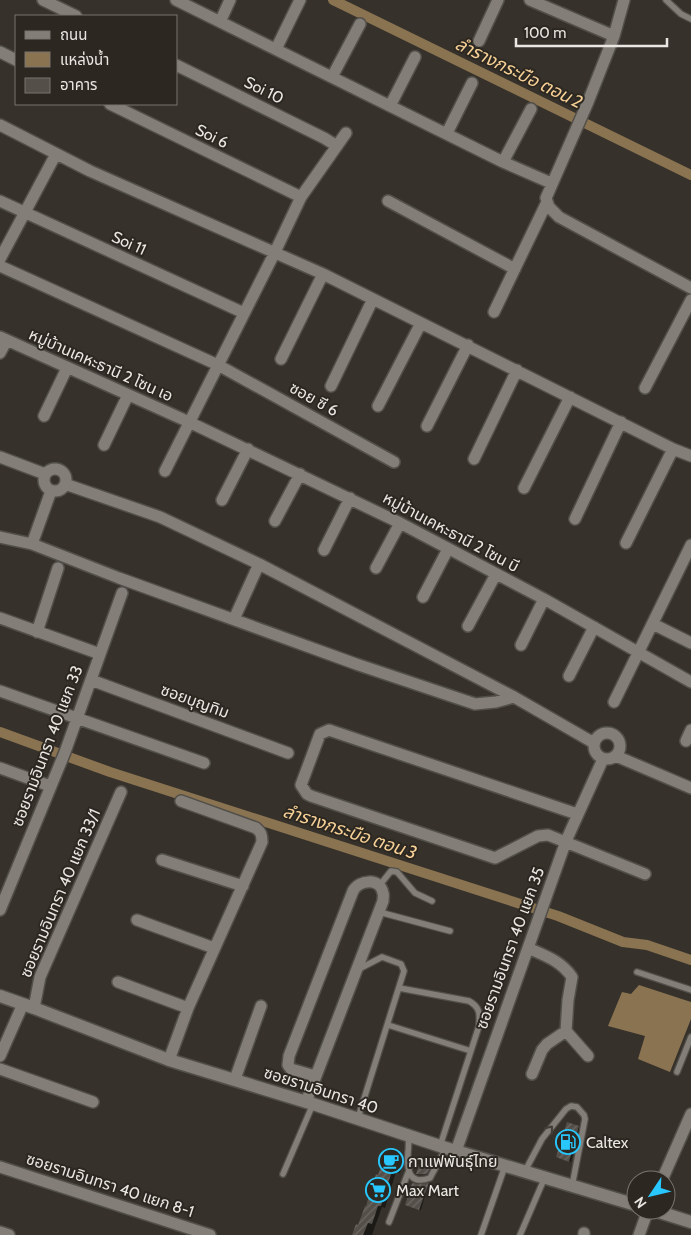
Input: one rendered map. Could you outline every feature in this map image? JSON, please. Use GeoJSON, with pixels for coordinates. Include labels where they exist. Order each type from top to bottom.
{"type":"FeatureCollection","features":[{"type":"Feature","properties":{"kind":"street"},"geometry":{"type":"LineString","coordinates":[[43,0],[74,15]]}},
{"type":"Feature","properties":{"kind":"street"},"geometry":{"type":"LineString","coordinates":[[176,0],[551,184]]}},
{"type":"Feature","properties":{"kind":"street"},"geometry":{"type":"LineString","coordinates":[[220,22],[230,0]]}},
{"type":"Feature","properties":{"kind":"street"},"geometry":{"type":"LineString","coordinates":[[276,49],[300,0]]}},
{"type":"Feature","properties":{"kind":"street"},"geometry":{"type":"LineString","coordinates":[[479,41],[498,0]]}},
{"type":"Feature","properties":{"kind":"street"},"geometry":{"type":"LineString","coordinates":[[530,0],[614,36]]}},
{"type":"Feature","properties":{"kind":"street"},"geometry":{"type":"LineString","coordinates":[[624,0],[614,36],[580,121],[546,198],[549,207],[559,217],[691,288]]}},
{"type":"Feature","properties":{"kind":"street"},"geometry":{"type":"LineString","coordinates":[[332,77],[360,24]]}},
{"type":"Feature","properties":{"kind":"street"},"geometry":{"type":"LineString","coordinates":[[0,52],[15,60]]}},
{"type":"Feature","properties":{"kind":"street"},"geometry":{"type":"LineString","coordinates":[[390,106],[415,57]]}},
{"type":"Feature","properties":{"kind":"street","name":"Soi 10"},"geometry":{"type":"LineString","coordinates":[[178,66],[337,146]]}},
{"type":"Feature","properties":{"kind":"street"},"geometry":{"type":"LineString","coordinates":[[447,133],[472,83]]}},
{"type":"Feature","properties":{"kind":"street","name":"Soi 6"},"geometry":{"type":"LineString","coordinates":[[112,105],[301,197]]}},
{"type":"Feature","properties":{"kind":"street"},"geometry":{"type":"LineString","coordinates":[[503,162],[531,109]]}},
{"type":"Feature","properties":{"kind":"street"},"geometry":{"type":"LineString","coordinates":[[0,125],[56,154],[323,274],[691,456]]}},
{"type":"Feature","properties":{"kind":"street"},"geometry":{"type":"LineString","coordinates":[[165,471],[301,197],[346,134]]}},
{"type":"Feature","properties":{"kind":"street"},"geometry":{"type":"LineString","coordinates":[[0,259],[56,154]]}},
{"type":"Feature","properties":{"kind":"street"},"geometry":{"type":"LineString","coordinates":[[388,201],[515,270]]}},
{"type":"Feature","properties":{"kind":"street","name":"Soi 11"},"geometry":{"type":"LineString","coordinates":[[0,202],[244,312]]}},
{"type":"Feature","properties":{"kind":"street"},"geometry":{"type":"LineString","coordinates":[[494,312],[547,202]]}},
{"type":"Feature","properties":{"kind":"street","name":"ซอย ซี 6"},"geometry":{"type":"LineString","coordinates":[[0,266],[218,365],[394,462]]}},
{"type":"Feature","properties":{"kind":"street"},"geometry":{"type":"LineString","coordinates":[[281,359],[323,274]]}},
{"type":"Feature","properties":{"kind":"street"},"geometry":{"type":"LineString","coordinates":[[331,386],[373,299]]}},
{"type":"Feature","properties":{"kind":"street"},"geometry":{"type":"LineString","coordinates":[[645,388],[691,300]]}},
{"type":"Feature","properties":{"kind":"street"},"geometry":{"type":"LineString","coordinates":[[378,406],[421,323]]}},
{"type":"Feature","properties":{"kind":"street"},"geometry":{"type":"LineString","coordinates":[[0,353],[3,338]]}},
{"type":"Feature","properties":{"kind":"street","name":"หมู่บ้านเคหะธานี 2 โซน เอ"},"geometry":{"type":"LineString","coordinates":[[3,338],[189,422]]}},
{"type":"Feature","properties":{"kind":"street"},"geometry":{"type":"LineString","coordinates":[[427,426],[468,345]]}},
{"type":"Feature","properties":{"kind":"street"},"geometry":{"type":"LineString","coordinates":[[44,416],[67,368]]}},
{"type":"Feature","properties":{"kind":"street"},"geometry":{"type":"LineString","coordinates":[[474,459],[517,370]]}},
{"type":"Feature","properties":{"kind":"street"},"geometry":{"type":"LineString","coordinates":[[104,445],[128,395]]}},
{"type":"Feature","properties":{"kind":"street"},"geometry":{"type":"LineString","coordinates":[[524,488],[570,397]]}},
{"type":"Feature","properties":{"kind":"street","name":"หมู่บ้านเคหะธานี 2 โซน บี"},"geometry":{"type":"LineString","coordinates":[[189,422],[400,523],[594,626],[638,654],[691,682]]}},
{"type":"Feature","properties":{"kind":"street"},"geometry":{"type":"LineString","coordinates":[[575,520],[621,422]]}},
{"type":"Feature","properties":{"kind":"street"},"geometry":{"type":"LineString","coordinates":[[626,544],[673,448]]}},
{"type":"Feature","properties":{"kind":"street"},"geometry":{"type":"LineString","coordinates":[[222,500],[248,449]]}},
{"type":"Feature","properties":{"kind":"street"},"geometry":{"type":"LineString","coordinates":[[0,457],[45,474]]}},
{"type":"Feature","properties":{"kind":"street"},"geometry":{"type":"LineString","coordinates":[[50,470],[60,470],[66,477],[65,484],[58,491],[51,491],[44,484],[45,474],[50,470]]}},
{"type":"Feature","properties":{"kind":"street"},"geometry":{"type":"LineString","coordinates":[[275,521],[300,474]]}},
{"type":"Feature","properties":{"kind":"street"},"geometry":{"type":"LineString","coordinates":[[65,484],[160,517],[259,564],[514,697],[594,743]]}},
{"type":"Feature","properties":{"kind":"street"},"geometry":{"type":"LineString","coordinates":[[32,544],[51,491]]}},
{"type":"Feature","properties":{"kind":"street"},"geometry":{"type":"LineString","coordinates":[[324,550],[350,498]]}},
{"type":"Feature","properties":{"kind":"street"},"geometry":{"type":"LineString","coordinates":[[376,568],[400,523]]}},
{"type":"Feature","properties":{"kind":"street"},"geometry":{"type":"LineString","coordinates":[[0,537],[32,544],[119,578],[356,664],[475,704],[496,702],[514,697]]}},
{"type":"Feature","properties":{"kind":"street"},"geometry":{"type":"LineString","coordinates":[[614,702],[691,545]]}},
{"type":"Feature","properties":{"kind":"street"},"geometry":{"type":"LineString","coordinates":[[423,597],[448,549]]}},
{"type":"Feature","properties":{"kind":"street"},"geometry":{"type":"LineString","coordinates":[[234,619],[259,564]]}},
{"type":"Feature","properties":{"kind":"street"},"geometry":{"type":"LineString","coordinates":[[37,632],[58,568]]}},
{"type":"Feature","properties":{"kind":"street"},"geometry":{"type":"LineString","coordinates":[[468,626],[496,574]]}},
{"type":"Feature","properties":{"kind":"street","name":"ซอยรามอินทรา 40 แยก 33"},"geometry":{"type":"LineString","coordinates":[[0,910],[64,754],[122,593]]}},
{"type":"Feature","properties":{"kind":"street"},"geometry":{"type":"LineString","coordinates":[[521,645],[544,599]]}},
{"type":"Feature","properties":{"kind":"street"},"geometry":{"type":"LineString","coordinates":[[0,618],[100,654]]}},
{"type":"Feature","properties":{"kind":"street"},"geometry":{"type":"LineString","coordinates":[[653,624],[691,643]]}},
{"type":"Feature","properties":{"kind":"street"},"geometry":{"type":"LineString","coordinates":[[569,676],[594,626]]}},
{"type":"Feature","properties":{"kind":"street","name":"ซอยบุญทิม"},"geometry":{"type":"LineString","coordinates":[[91,680],[288,753]]}},
{"type":"Feature","properties":{"kind":"street"},"geometry":{"type":"LineString","coordinates":[[0,691],[204,763]]}},
{"type":"Feature","properties":{"kind":"street"},"geometry":{"type":"LineString","coordinates":[[577,814],[329,730],[320,734],[301,785],[307,794],[311,796],[495,858],[538,836],[548,835],[645,874]]}},
{"type":"Feature","properties":{"kind":"street"},"geometry":{"type":"LineString","coordinates":[[609,733],[614,735],[620,742],[619,752],[608,760],[603,759],[594,751],[594,743],[600,735],[609,733]]}},
{"type":"Feature","properties":{"kind":"street"},"geometry":{"type":"LineString","coordinates":[[616,756],[691,788]]}},
{"type":"Feature","properties":{"kind":"street","name":"ซอยรามอินทรา 40 แยก 35"},"geometry":{"type":"LineString","coordinates":[[447,1149],[528,948],[566,841],[603,759]]}},
{"type":"Feature","properties":{"kind":"street"},"geometry":{"type":"LineString","coordinates":[[0,768],[50,786]]}},
{"type":"Feature","properties":{"kind":"street","name":"ซอยรามอินทรา 40 แยก 33/1"},"geometry":{"type":"LineString","coordinates":[[0,1056],[29,1006],[121,792]]}},
{"type":"Feature","properties":{"kind":"street"},"geometry":{"type":"LineString","coordinates":[[170,1060],[188,1008],[262,842],[262,834],[256,828],[181,801]]}},
{"type":"Feature","properties":{"kind":"street"},"geometry":{"type":"LineString","coordinates":[[162,860],[243,886]]}},
{"type":"Feature","properties":{"kind":"street"},"geometry":{"type":"LineString","coordinates":[[309,1103],[316,1076],[383,901],[383,891],[379,886],[367,881],[356,886],[353,891],[289,1056],[288,1065],[292,1069],[316,1076]]}},
{"type":"Feature","properties":{"kind":"street"},"geometry":{"type":"LineString","coordinates":[[138,920],[214,948]]}},
{"type":"Feature","properties":{"kind":"street"},"geometry":{"type":"LineString","coordinates":[[528,948],[566,967],[572,978],[566,1030],[588,1056]]}},
{"type":"Feature","properties":{"kind":"street"},"geometry":{"type":"LineString","coordinates":[[118,982],[188,1008]]}},
{"type":"Feature","properties":{"kind":"street","name":"ซอยรามอินทรา 40"},"geometry":{"type":"LineString","coordinates":[[0,996],[170,1060],[309,1103],[447,1149],[626,1202]]}},
{"type":"Feature","properties":{"kind":"street"},"geometry":{"type":"LineString","coordinates":[[234,1079],[261,1006]]}},
{"type":"Feature","properties":{"kind":"street"},"geometry":{"type":"LineString","coordinates":[[532,1074],[542,1050],[566,1030]]}},
{"type":"Feature","properties":{"kind":"street"},"geometry":{"type":"LineString","coordinates":[[0,1069],[93,1102]]}},
{"type":"Feature","properties":{"kind":"street"},"geometry":{"type":"LineString","coordinates":[[666,1170],[691,1114]]}},
{"type":"Feature","properties":{"kind":"street","name":"ซอยรามอินทรา 40 แยก 8-1"},"geometry":{"type":"LineString","coordinates":[[0,1167],[210,1235]]}},
{"type":"Feature","properties":{"kind":"street"},"geometry":{"type":"LineString","coordinates":[[676,1217],[691,1222]]}},
{"type":"Feature","properties":{"kind":"street"},"geometry":{"type":"LineString","coordinates":[[639,1235],[644,1220]]}},
{"type":"Feature","properties":{"kind":"street"},"geometry":{"type":"LineString","coordinates":[[0,1232],[9,1235]]}},
{"type":"Feature","properties":{"kind":"lane"},"geometry":{"type":"LineString","coordinates":[[666,0],[681,14],[691,19]]}},
{"type":"Feature","properties":{"kind":"lane"},"geometry":{"type":"LineString","coordinates":[[379,886],[391,871],[396,872],[414,893],[432,901]]}},
{"type":"Feature","properties":{"kind":"lane"},"geometry":{"type":"LineString","coordinates":[[379,912],[450,931]]}},
{"type":"Feature","properties":{"kind":"lane"},"geometry":{"type":"LineString","coordinates":[[357,970],[382,957],[398,963],[403,967],[404,971],[358,1120]]}},
{"type":"Feature","properties":{"kind":"lane"},"geometry":{"type":"LineString","coordinates":[[637,972],[691,990]]}},
{"type":"Feature","properties":{"kind":"lane"},"geometry":{"type":"LineString","coordinates":[[399,988],[469,1001],[476,1004],[480,1014],[479,1026],[447,1149],[430,1178],[414,1178],[408,1173]]}},
{"type":"Feature","properties":{"kind":"lane"},"geometry":{"type":"LineString","coordinates":[[388,1025],[471,1051]]}},
{"type":"Feature","properties":{"kind":"lane"},"geometry":{"type":"LineString","coordinates":[[677,1072],[691,1037]]}},
{"type":"Feature","properties":{"kind":"lane"},"geometry":{"type":"LineString","coordinates":[[283,1174],[309,1103]]}},
{"type":"Feature","properties":{"kind":"lane"},"geometry":{"type":"LineString","coordinates":[[525,1171],[542,1139],[566,1109],[571,1106],[577,1107],[584,1115],[584,1119],[572,1186]]}},
{"type":"Feature","properties":{"kind":"lane"},"geometry":{"type":"LineString","coordinates":[[389,1222],[408,1173],[409,1136]]}},
{"type":"Feature","properties":{"kind":"lane"},"geometry":{"type":"LineString","coordinates":[[481,1235],[505,1165]]}},
{"type":"Feature","properties":{"kind":"lane"},"geometry":{"type":"LineString","coordinates":[[520,1235],[545,1177]]}},
{"type":"Feature","properties":{"kind":"water"},"geometry":{"type":"Polygon","coordinates":[[[639,985],[691,1002],[691,1019],[670,1072],[638,1059],[645,1036],[608,1026],[622,992],[631,994],[639,985]]]}},
{"type":"Feature","properties":{"kind":"building","name":"Caltex"},"geometry":{"type":"Polygon","coordinates":[[[567,1122],[579,1126],[569,1162],[556,1157],[567,1122]]]}},
{"type":"Feature","properties":{"kind":"building"},"geometry":{"type":"Polygon","coordinates":[[[386,1150],[401,1155],[396,1172],[392,1171],[381,1206],[378,1206],[372,1224],[368,1223],[363,1235],[352,1235],[366,1206],[386,1150]]]}},
{"type":"Feature","properties":{"kind":"building"},"geometry":{"type":"Polygon","coordinates":[[[419,1165],[430,1169],[427,1174],[416,1174],[419,1165]]]}},
{"type":"Feature","properties":{"kind":"building"},"geometry":{"type":"Polygon","coordinates":[[[412,1183],[429,1183],[419,1210],[405,1205],[412,1183]]]}},
{"type":"Feature","properties":{"kind":"waterway","name":"ลำรางกระบือ ตอน 2"},"geometry":{"type":"LineString","coordinates":[[333,0],[691,175]]}},
{"type":"Feature","properties":{"kind":"waterway","name":"ลำรางกระบือ ตอน 3"},"geometry":{"type":"LineString","coordinates":[[0,732],[110,772],[558,916],[623,942],[647,945],[691,960]]}},
{"type":"Feature","properties":{"kind":"place","name":"Caltex"},"geometry":{"type":"Point","coordinates":[568,1142]}},
{"type":"Feature","properties":{"kind":"place","name":"กาแฟพันธุ์ไทย"},"geometry":{"type":"Point","coordinates":[391,1161]}},
{"type":"Feature","properties":{"kind":"place","name":"Max Mart"},"geometry":{"type":"Point","coordinates":[378,1190]}}]}
